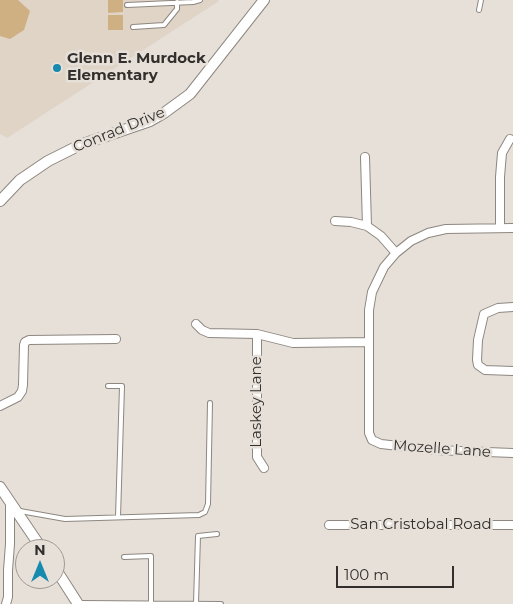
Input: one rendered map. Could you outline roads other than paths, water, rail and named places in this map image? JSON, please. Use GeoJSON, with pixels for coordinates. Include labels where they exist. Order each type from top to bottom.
{"type":"FeatureCollection","features":[{"type":"Feature","properties":{"kind":"street","name":"Conrad Drive"},"geometry":{"type":"LineString","coordinates":[[0,201],[20,180],[48,161],[80,145],[150,121],[190,94],[264,0]]}},
{"type":"Feature","properties":{"kind":"street"},"geometry":{"type":"LineString","coordinates":[[500,228],[502,153],[510,139]]}},
{"type":"Feature","properties":{"kind":"street"},"geometry":{"type":"LineString","coordinates":[[365,157],[367,226]]}},
{"type":"Feature","properties":{"kind":"street"},"geometry":{"type":"LineString","coordinates":[[335,221],[367,226],[381,236],[396,253]]}},
{"type":"Feature","properties":{"kind":"street"},"geometry":{"type":"LineString","coordinates":[[196,324],[208,333],[257,334],[293,343],[369,342],[369,310],[372,292],[384,267],[396,253],[419,237],[437,230],[455,228],[513,228]]}},
{"type":"Feature","properties":{"kind":"street"},"geometry":{"type":"LineString","coordinates":[[513,307],[498,308],[484,314],[478,340],[477,360],[478,365],[485,370],[513,371]]}},
{"type":"Feature","properties":{"kind":"street","name":"Laskey Lane"},"geometry":{"type":"LineString","coordinates":[[257,334],[257,457],[264,468]]}},
{"type":"Feature","properties":{"kind":"street"},"geometry":{"type":"LineString","coordinates":[[0,406],[18,397],[22,391],[24,384],[25,342],[29,340],[116,339]]}},
{"type":"Feature","properties":{"kind":"street","name":"Mozelle Lane"},"geometry":{"type":"LineString","coordinates":[[369,342],[369,433],[372,440],[381,444],[435,450],[513,452]]}},
{"type":"Feature","properties":{"kind":"street"},"geometry":{"type":"LineString","coordinates":[[6,498],[35,539]]}},
{"type":"Feature","properties":{"kind":"street"},"geometry":{"type":"LineString","coordinates":[[6,498],[10,544],[8,597],[6,604]]}},
{"type":"Feature","properties":{"kind":"street","name":"San Cristobal Road"},"geometry":{"type":"LineString","coordinates":[[329,525],[513,525]]}},
{"type":"Feature","properties":{"kind":"street"},"geometry":{"type":"LineString","coordinates":[[65,584],[78,604]]}},
{"type":"Feature","properties":{"kind":"lane"},"geometry":{"type":"LineString","coordinates":[[127,5],[200,0]]}},
{"type":"Feature","properties":{"kind":"lane"},"geometry":{"type":"LineString","coordinates":[[479,10],[480,0]]}},
{"type":"Feature","properties":{"kind":"lane"},"geometry":{"type":"LineString","coordinates":[[133,27],[164,25],[177,10],[177,2]]}},
{"type":"Feature","properties":{"kind":"lane"},"geometry":{"type":"LineString","coordinates":[[108,386],[122,386],[118,517]]}},
{"type":"Feature","properties":{"kind":"lane"},"geometry":{"type":"LineString","coordinates":[[6,498],[65,519],[199,515],[205,512],[208,504],[210,403]]}},
{"type":"Feature","properties":{"kind":"lane"},"geometry":{"type":"LineString","coordinates":[[196,603],[198,536],[217,534]]}},
{"type":"Feature","properties":{"kind":"lane"},"geometry":{"type":"LineString","coordinates":[[124,557],[151,556],[151,603]]}},
{"type":"Feature","properties":{"kind":"lane"},"geometry":{"type":"LineString","coordinates":[[78,604],[221,604]]}},
{"type":"Feature","properties":{"kind":"place","name":"Glenn E. Murdock Elementary"},"geometry":{"type":"Point","coordinates":[57,68]}}]}
